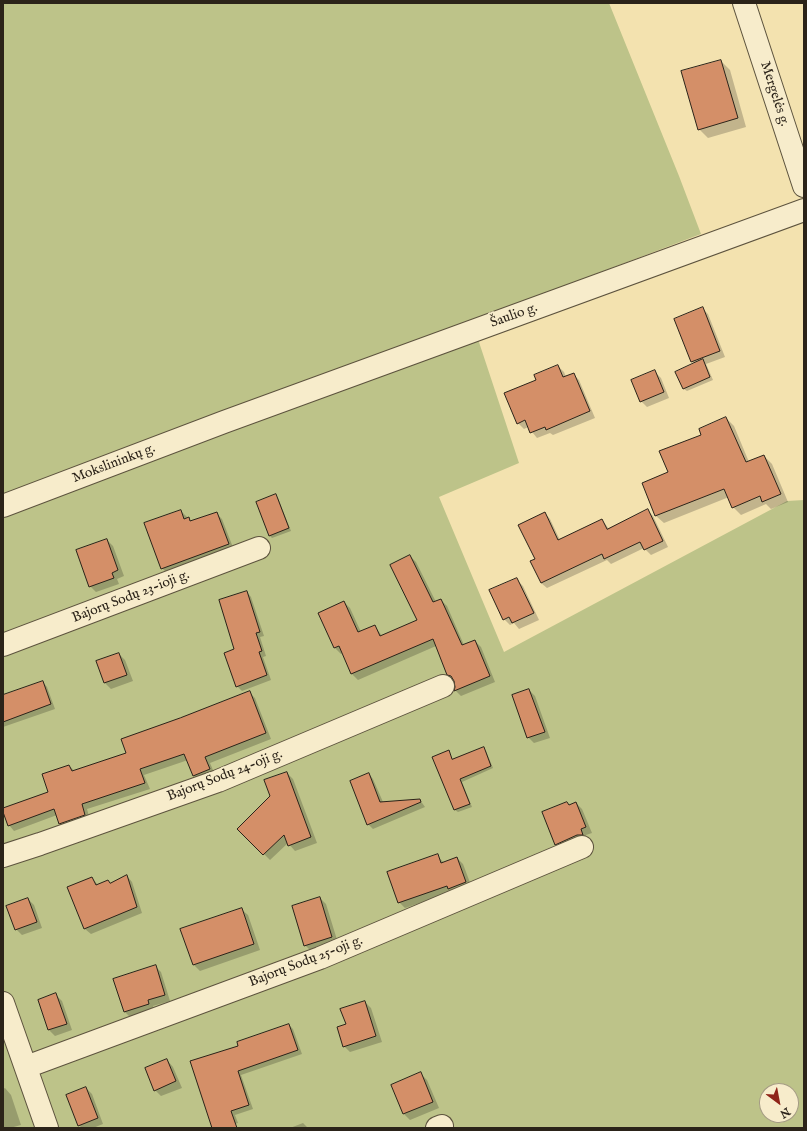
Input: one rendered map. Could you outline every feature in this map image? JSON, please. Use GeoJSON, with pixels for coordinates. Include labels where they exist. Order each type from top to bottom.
{"type":"FeatureCollection","features":[{"type":"Feature","properties":{"kind":"street","name":"Mergelės g."},"geometry":{"type":"LineString","coordinates":[[744,3],[804,186]]}},
{"type":"Feature","properties":{"kind":"street","name":"Šaulio g."},"geometry":{"type":"LineString","coordinates":[[224,422],[804,210]]}},
{"type":"Feature","properties":{"kind":"street","name":"Mokslininkų g."},"geometry":{"type":"LineString","coordinates":[[3,506],[224,422]]}},
{"type":"Feature","properties":{"kind":"street","name":"Bajorų Sodų 23-ioji g."},"geometry":{"type":"LineString","coordinates":[[3,645],[259,548]]}},
{"type":"Feature","properties":{"kind":"street","name":"Bajorų Sodų 24-oji g."},"geometry":{"type":"LineString","coordinates":[[3,856],[218,781],[443,686]]}},
{"type":"Feature","properties":{"kind":"street","name":"Bajorų Sodų 25-oji g."},"geometry":{"type":"LineString","coordinates":[[26,1067],[320,958],[582,848]]}},
{"type":"Feature","properties":{"kind":"street"},"geometry":{"type":"LineString","coordinates":[[3,1004],[48,1128]]}},
{"type":"Feature","properties":{"kind":"green space"},"geometry":{"type":"Polygon","coordinates":[[[3,3],[609,3],[701,234],[472,321],[519,463],[439,497],[504,652],[787,501],[804,500],[804,1128],[3,1128],[3,3]]]}},
{"type":"Feature","properties":{"kind":"building"},"geometry":{"type":"Polygon","coordinates":[[[721,60],[738,118],[698,130],[681,71],[721,60]]]}},
{"type":"Feature","properties":{"kind":"building"},"geometry":{"type":"Polygon","coordinates":[[[703,307],[720,351],[691,362],[674,319],[703,307]]]}},
{"type":"Feature","properties":{"kind":"building"},"geometry":{"type":"Polygon","coordinates":[[[703,359],[710,377],[683,389],[675,372],[703,359]]]}},
{"type":"Feature","properties":{"kind":"building"},"geometry":{"type":"Polygon","coordinates":[[[558,365],[563,377],[574,373],[590,411],[546,430],[545,427],[530,433],[525,420],[517,424],[504,393],[536,380],[534,375],[558,365]]]}},
{"type":"Feature","properties":{"kind":"building"},"geometry":{"type":"Polygon","coordinates":[[[655,370],[664,392],[640,402],[631,380],[655,370]]]}},
{"type":"Feature","properties":{"kind":"building"},"geometry":{"type":"Polygon","coordinates":[[[726,417],[746,462],[764,455],[781,494],[762,502],[760,496],[732,508],[724,489],[655,516],[642,483],[668,472],[659,451],[701,435],[699,429],[726,417]]]}},
{"type":"Feature","properties":{"kind":"building"},"geometry":{"type":"Polygon","coordinates":[[[276,494],[289,528],[269,536],[256,502],[276,494]]]}},
{"type":"Feature","properties":{"kind":"building"},"geometry":{"type":"Polygon","coordinates":[[[648,509],[663,541],[644,550],[640,542],[604,559],[602,554],[541,583],[530,561],[535,559],[518,525],[545,512],[558,540],[602,519],[607,529],[648,509]]]}},
{"type":"Feature","properties":{"kind":"building"},"geometry":{"type":"Polygon","coordinates":[[[181,510],[184,519],[189,517],[190,521],[217,512],[229,544],[161,569],[144,523],[181,510]]]}},
{"type":"Feature","properties":{"kind":"building"},"geometry":{"type":"Polygon","coordinates":[[[107,539],[118,570],[112,573],[114,578],[89,587],[76,550],[107,539]]]}},
{"type":"Feature","properties":{"kind":"building"},"geometry":{"type":"Polygon","coordinates":[[[410,555],[433,602],[441,599],[462,645],[475,640],[490,676],[454,691],[454,681],[451,676],[447,675],[433,639],[351,674],[339,646],[334,648],[318,613],[344,601],[358,632],[375,625],[380,636],[417,620],[390,565],[410,555]]]}},
{"type":"Feature","properties":{"kind":"building"},"geometry":{"type":"Polygon","coordinates":[[[517,578],[534,613],[512,623],[509,617],[503,620],[489,590],[517,578]]]}},
{"type":"Feature","properties":{"kind":"building"},"geometry":{"type":"Polygon","coordinates":[[[247,591],[260,632],[256,633],[262,651],[259,652],[267,675],[236,687],[224,653],[234,649],[219,600],[247,591]]]}},
{"type":"Feature","properties":{"kind":"building"},"geometry":{"type":"Polygon","coordinates":[[[119,653],[127,675],[104,683],[96,661],[119,653]]]}},
{"type":"Feature","properties":{"kind":"building"},"geometry":{"type":"Polygon","coordinates":[[[43,681],[51,704],[3,722],[3,695],[43,681]]]}},
{"type":"Feature","properties":{"kind":"building"},"geometry":{"type":"Polygon","coordinates":[[[529,689],[545,732],[527,738],[512,695],[529,689]]]}},
{"type":"Feature","properties":{"kind":"building"},"geometry":{"type":"Polygon","coordinates":[[[250,691],[266,733],[205,757],[210,769],[193,776],[184,754],[140,769],[145,783],[82,804],[85,815],[59,824],[54,809],[8,826],[3,808],[48,792],[42,774],[69,765],[72,771],[126,753],[121,739],[250,691]]]}},
{"type":"Feature","properties":{"kind":"building"},"geometry":{"type":"Polygon","coordinates":[[[484,747],[491,766],[460,779],[470,804],[454,810],[432,757],[449,750],[452,759],[484,747]]]}},
{"type":"Feature","properties":{"kind":"building"},"geometry":{"type":"Polygon","coordinates":[[[287,772],[311,837],[288,846],[284,835],[263,855],[237,829],[270,796],[264,780],[287,772]]]}},
{"type":"Feature","properties":{"kind":"building"},"geometry":{"type":"Polygon","coordinates":[[[369,773],[380,802],[420,799],[421,802],[367,825],[350,781],[369,773]]]}},
{"type":"Feature","properties":{"kind":"building"},"geometry":{"type":"Polygon","coordinates":[[[567,802],[569,805],[576,802],[586,827],[581,829],[583,835],[577,835],[555,845],[542,812],[567,802]]]}},
{"type":"Feature","properties":{"kind":"building"},"geometry":{"type":"Polygon","coordinates":[[[438,854],[441,863],[457,857],[466,882],[448,889],[447,886],[398,903],[387,872],[438,854]]]}},
{"type":"Feature","properties":{"kind":"building"},"geometry":{"type":"Polygon","coordinates":[[[127,875],[137,907],[84,929],[67,887],[92,877],[96,885],[108,880],[110,883],[127,875]]]}},
{"type":"Feature","properties":{"kind":"building"},"geometry":{"type":"Polygon","coordinates":[[[320,897],[332,937],[304,946],[292,906],[320,897]]]}},
{"type":"Feature","properties":{"kind":"building"},"geometry":{"type":"Polygon","coordinates":[[[28,898],[37,922],[15,930],[6,906],[28,898]]]}},
{"type":"Feature","properties":{"kind":"building"},"geometry":{"type":"Polygon","coordinates":[[[242,908],[254,944],[193,965],[180,929],[242,908]]]}},
{"type":"Feature","properties":{"kind":"building"},"geometry":{"type":"Polygon","coordinates":[[[156,965],[165,995],[148,1000],[149,1004],[124,1012],[113,979],[156,965]]]}},
{"type":"Feature","properties":{"kind":"building"},"geometry":{"type":"Polygon","coordinates":[[[56,993],[67,1024],[48,1030],[38,1000],[56,993]]]}},
{"type":"Feature","properties":{"kind":"building"},"geometry":{"type":"Polygon","coordinates":[[[365,1001],[376,1036],[343,1047],[337,1027],[346,1024],[340,1009],[365,1001]]]}},
{"type":"Feature","properties":{"kind":"building"},"geometry":{"type":"Polygon","coordinates":[[[289,1024],[298,1050],[238,1071],[249,1105],[231,1111],[237,1128],[212,1128],[190,1061],[238,1046],[237,1042],[289,1024]]]}},
{"type":"Feature","properties":{"kind":"building"},"geometry":{"type":"Polygon","coordinates":[[[167,1059],[176,1081],[154,1091],[145,1068],[167,1059]]]}},
{"type":"Feature","properties":{"kind":"building"},"geometry":{"type":"Polygon","coordinates":[[[421,1072],[433,1102],[403,1114],[391,1085],[421,1072]]]}},
{"type":"Feature","properties":{"kind":"building"},"geometry":{"type":"Polygon","coordinates":[[[86,1087],[98,1118],[78,1126],[66,1095],[86,1087]]]}}]}
